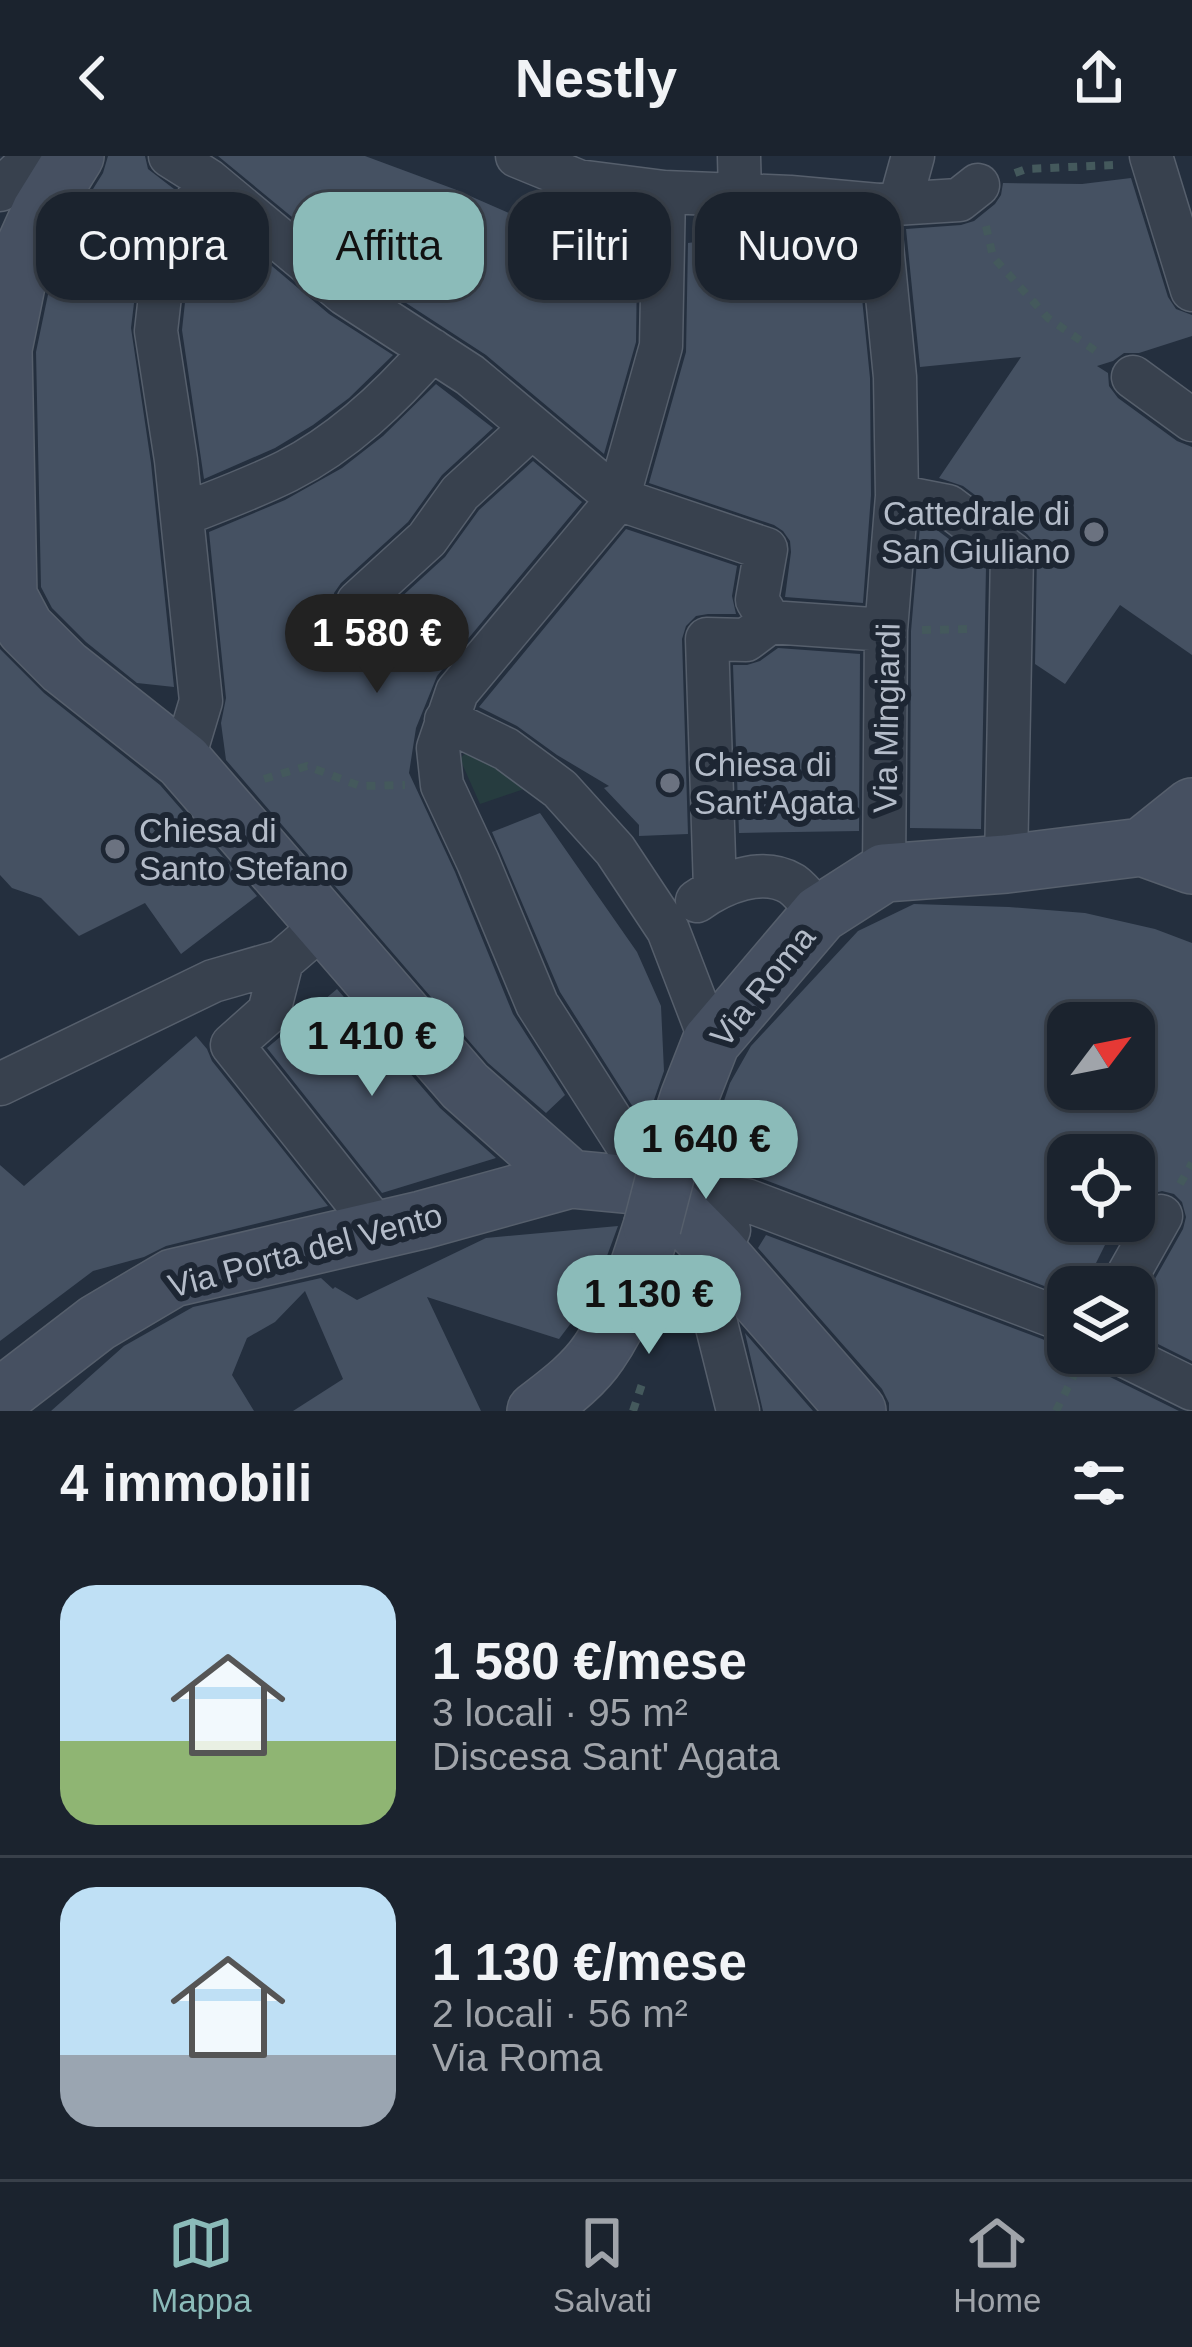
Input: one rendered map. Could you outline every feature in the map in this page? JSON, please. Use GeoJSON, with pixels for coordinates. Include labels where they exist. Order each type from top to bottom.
{"type":"FeatureCollection","features":[{"type":"Feature","properties":{"kind":"street"},"geometry":{"type":"LineString","coordinates":[[75,156],[19,188],[23,251],[3,350],[8,596],[25,628],[64,667],[198,778],[465,1085],[570,1179],[746,1200],[1047,1314]]}},
{"type":"Feature","properties":{"kind":"street"},"geometry":{"type":"LineString","coordinates":[[170,156],[208,180],[345,293],[470,375],[618,499],[766,550],[758,600],[770,622]]}},
{"type":"Feature","properties":{"kind":"street"},"geometry":{"type":"LineString","coordinates":[[517,156],[578,181],[664,192],[740,176],[825,192]]}},
{"type":"Feature","properties":{"kind":"street"},"geometry":{"type":"LineString","coordinates":[[895,192],[913,156]]}},
{"type":"Feature","properties":{"kind":"street"},"geometry":{"type":"LineString","coordinates":[[1152,160],[1192,290]]}},
{"type":"Feature","properties":{"kind":"street"},"geometry":{"type":"LineString","coordinates":[[198,778],[201,701],[176,460],[157,331],[161,287],[208,180]]}},
{"type":"Feature","properties":{"kind":"street"},"geometry":{"type":"LineString","coordinates":[[901,203],[959,200],[978,185]]}},
{"type":"Feature","properties":{"kind":"street"},"geometry":{"type":"LineString","coordinates":[[662,300],[661,346],[618,499],[457,692],[438,748],[442,784],[536,1004],[659,1190],[857,1411]]}},
{"type":"Feature","properties":{"kind":"street","name":"Via Mingiardi"},"geometry":{"type":"LineString","coordinates":[[884,874],[886,630],[897,496],[892,300]]}},
{"type":"Feature","properties":{"kind":"street"},"geometry":{"type":"LineString","coordinates":[[182,514],[291,469],[345,434],[401,386],[432,350]]}},
{"type":"Feature","properties":{"kind":"street"},"geometry":{"type":"LineString","coordinates":[[1133,376],[1192,420]]}},
{"type":"Feature","properties":{"kind":"street"},"geometry":{"type":"LineString","coordinates":[[358,602],[427,539],[460,493],[532,427]]}},
{"type":"Feature","properties":{"kind":"street"},"geometry":{"type":"LineString","coordinates":[[897,496],[948,506],[1012,554],[1011,628],[1030,861]]}},
{"type":"Feature","properties":{"kind":"street"},"geometry":{"type":"LineString","coordinates":[[715,889],[706,639],[746,640],[770,622],[886,630]]}},
{"type":"Feature","properties":{"kind":"street"},"geometry":{"type":"LineString","coordinates":[[446,720],[506,749],[560,789],[615,850],[668,930],[712,1042]]}},
{"type":"Feature","properties":{"kind":"street"},"geometry":{"type":"LineString","coordinates":[[1167,856],[1192,807]]}},
{"type":"Feature","properties":{"kind":"street","name":"Via Roma"},"geometry":{"type":"LineString","coordinates":[[559,1403],[599,1352],[633,1286],[688,1098],[712,1042],[820,914],[884,874],[1030,861],[1167,856]]}},
{"type":"Feature","properties":{"kind":"street"},"geometry":{"type":"LineString","coordinates":[[668,930],[715,889],[761,876],[791,884],[820,914]]}},
{"type":"Feature","properties":{"kind":"street"},"geometry":{"type":"LineString","coordinates":[[0,1084],[213,981],[282,961],[326,923]]}},
{"type":"Feature","properties":{"kind":"street"},"geometry":{"type":"LineString","coordinates":[[282,961],[269,1012],[232,1045],[379,1230]]}},
{"type":"Feature","properties":{"kind":"street","name":"Via Porta del Vento"},"geometry":{"type":"LineString","coordinates":[[0,1401],[97,1323],[173,1277],[379,1230],[570,1179]]}},
{"type":"Feature","properties":{"kind":"street"},"geometry":{"type":"LineString","coordinates":[[738,1411],[705,1279],[746,1200]]}},
{"type":"Feature","properties":{"kind":"street"},"geometry":{"type":"LineString","coordinates":[[1133,1266],[1161,1216]]}},
{"type":"Feature","properties":{"kind":"street"},"geometry":{"type":"LineString","coordinates":[[1155,1371],[1192,1389]]}},
{"type":"Feature","properties":{"kind":"path"},"geometry":{"type":"LineString","coordinates":[[1133,376],[1048,318],[993,257],[978,185],[1026,169],[1152,160]]}},
{"type":"Feature","properties":{"kind":"path"},"geometry":{"type":"LineString","coordinates":[[886,630],[1011,628]]}},
{"type":"Feature","properties":{"kind":"path"},"geometry":{"type":"LineString","coordinates":[[198,778],[307,766],[360,786],[442,784]]}},
{"type":"Feature","properties":{"kind":"path"},"geometry":{"type":"LineString","coordinates":[[1056,1411],[1074,1374]]}},
{"type":"Feature","properties":{"kind":"green space"},"geometry":{"type":"Polygon","coordinates":[[[467,751],[524,789],[480,804],[460,759],[467,751]]]}},
{"type":"Feature","properties":{"kind":"building"},"geometry":{"type":"Polygon","coordinates":[[[108,156],[145,156],[148,169],[174,189],[91,192],[108,156]]]}},
{"type":"Feature","properties":{"kind":"building"},"geometry":{"type":"Polygon","coordinates":[[[218,156],[365,156],[461,192],[293,192],[293,218],[269,198],[269,192],[262,192],[218,156]]]}},
{"type":"Feature","properties":{"kind":"building"},"geometry":{"type":"Polygon","coordinates":[[[1131,178],[1168,297],[1176,309],[1192,315],[1192,336],[1139,353],[1124,353],[1097,366],[1108,373],[1109,386],[1118,398],[1192,447],[1192,655],[1120,605],[1065,684],[1035,664],[1034,542],[963,486],[939,478],[1021,357],[920,367],[906,229],[974,221],[995,204],[1003,183],[1082,184],[1131,178]]]}},
{"type":"Feature","properties":{"kind":"building"},"geometry":{"type":"Polygon","coordinates":[[[484,202],[508,213],[508,300],[637,300],[636,342],[604,454],[486,355],[401,300],[484,300],[484,202]]]}},
{"type":"Feature","properties":{"kind":"building"},"geometry":{"type":"Polygon","coordinates":[[[695,242],[695,300],[862,300],[870,378],[871,495],[863,603],[785,597],[791,552],[783,531],[649,483],[686,352],[688,243],[695,242]]]}},
{"type":"Feature","properties":{"kind":"building"},"geometry":{"type":"Polygon","coordinates":[[[269,264],[293,284],[293,300],[312,300],[393,355],[313,425],[275,448],[204,479],[182,330],[185,300],[269,300],[269,264]]]}},
{"type":"Feature","properties":{"kind":"building"},"geometry":{"type":"Polygon","coordinates":[[[47,300],[134,300],[131,328],[151,463],[174,687],[137,683],[52,608],[41,587],[36,352],[47,300]]]}},
{"type":"Feature","properties":{"kind":"building"},"geometry":{"type":"Polygon","coordinates":[[[436,384],[493,428],[442,475],[408,522],[341,583],[333,606],[349,626],[375,621],[445,557],[479,510],[533,461],[582,502],[437,676],[416,728],[409,773],[513,1014],[565,1095],[546,1113],[488,1063],[226,760],[221,723],[226,698],[209,532],[285,500],[342,468],[436,384]]]}},
{"type":"Feature","properties":{"kind":"building"},"geometry":{"type":"Polygon","coordinates":[[[920,526],[937,530],[986,567],[981,829],[910,828],[911,631],[920,526]]]}},
{"type":"Feature","properties":{"kind":"building"},"geometry":{"type":"Polygon","coordinates":[[[626,529],[737,566],[732,596],[736,614],[696,616],[682,639],[688,834],[639,836],[639,825],[604,788],[609,786],[479,707],[626,529]]]}},
{"type":"Feature","properties":{"kind":"building"},"geometry":{"type":"Polygon","coordinates":[[[778,648],[860,654],[859,831],[739,833],[733,665],[760,661],[778,648]]]}},
{"type":"Feature","properties":{"kind":"building","name":"Chiesa di Santo Stefano"},"geometry":{"type":"Polygon","coordinates":[[[0,649],[44,693],[160,785],[257,896],[181,954],[145,903],[79,936],[41,898],[12,888],[0,875],[0,649]]]}},
{"type":"Feature","properties":{"kind":"building"},"geometry":{"type":"Polygon","coordinates":[[[540,813],[637,952],[661,1006],[664,1071],[645,1126],[560,992],[492,832],[540,813]]]}},
{"type":"Feature","properties":{"kind":"building"},"geometry":{"type":"Polygon","coordinates":[[[914,904],[1085,913],[1192,943],[1192,1361],[1155,1342],[1155,1279],[1186,1217],[1174,1194],[1155,1193],[1155,1134],[1047,1134],[1047,1242],[1106,1242],[1094,1266],[1047,1266],[1047,1287],[755,1176],[703,1163],[730,1083],[751,1046],[858,931],[914,904]]]}},
{"type":"Feature","properties":{"kind":"building"},"geometry":{"type":"Polygon","coordinates":[[[337,989],[440,1108],[496,1158],[382,1193],[267,1048],[337,989]]]}},
{"type":"Feature","properties":{"kind":"building"},"geometry":{"type":"Polygon","coordinates":[[[196,1036],[328,1206],[166,1246],[93,1271],[0,1341],[0,1165],[24,1186],[196,1036]]]}},
{"type":"Feature","properties":{"kind":"building"},"geometry":{"type":"Polygon","coordinates":[[[618,1226],[593,1294],[559,1339],[427,1297],[481,1411],[293,1411],[343,1379],[305,1291],[275,1322],[247,1338],[232,1375],[254,1411],[51,1411],[124,1346],[193,1307],[321,1278],[357,1300],[486,1238],[618,1226]]]}},
{"type":"Feature","properties":{"kind":"building"},"geometry":{"type":"Polygon","coordinates":[[[766,1235],[1042,1339],[1047,1341],[1047,1374],[1106,1374],[1179,1411],[889,1411],[882,1389],[758,1248],[766,1235]]]}},
{"type":"Feature","properties":{"kind":"building"},"geometry":{"type":"Polygon","coordinates":[[[745,1333],[813,1411],[763,1411],[745,1333]]]}},
{"type":"Feature","properties":{"kind":"place","name":"Cattedrale di San Giuliano"},"geometry":{"type":"Point","coordinates":[1094,532]}},
{"type":"Feature","properties":{"kind":"place","name":"Chiesa di Sant'Agata"},"geometry":{"type":"Point","coordinates":[670,783]}},
{"type":"Feature","properties":{"kind":"place","name":"Chiesa di Santo Stefano"},"geometry":{"type":"Point","coordinates":[115,849]}}]}
